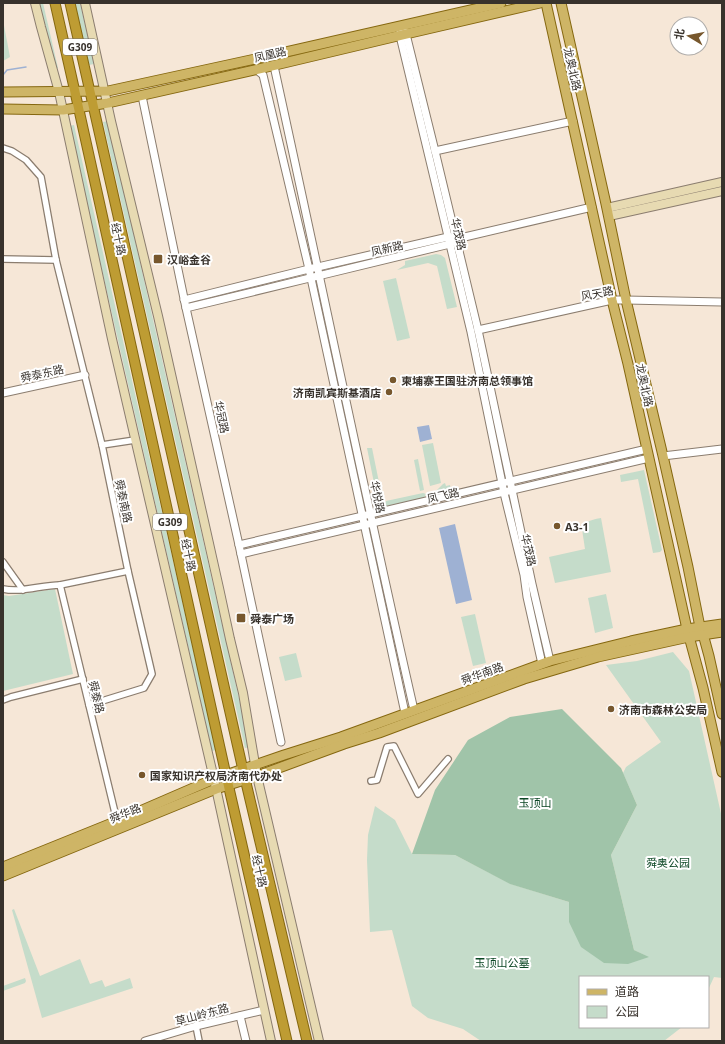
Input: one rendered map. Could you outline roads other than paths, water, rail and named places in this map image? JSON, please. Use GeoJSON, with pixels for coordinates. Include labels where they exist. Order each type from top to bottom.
{"type":"FeatureCollection","features":[{"type":"Feature","properties":{"kind":"highway","name":"经十路"},"geometry":{"type":"LineString","coordinates":[[55,3],[228,785],[287,1041]]}},
{"type":"Feature","properties":{"kind":"highway","name":"G309"},"geometry":{"type":"LineString","coordinates":[[70,3],[93,106]]}},
{"type":"Feature","properties":{"kind":"highway","name":"经十路"},"geometry":{"type":"LineString","coordinates":[[93,106],[245,780],[307,1041]]}},
{"type":"Feature","properties":{"kind":"main road"},"geometry":{"type":"LineString","coordinates":[[35,3],[59,92],[112,339],[215,784],[271,1041]]}},
{"type":"Feature","properties":{"kind":"main road"},"geometry":{"type":"LineString","coordinates":[[85,3],[104,91]]}},
{"type":"Feature","properties":{"kind":"main road","name":"凤凰路"},"geometry":{"type":"LineString","coordinates":[[3,109],[63,110],[93,106],[142,96],[274,66],[402,32],[501,3]]}},
{"type":"Feature","properties":{"kind":"main road","name":"凤凰路"},"geometry":{"type":"LineString","coordinates":[[3,92],[104,91],[263,57],[402,32],[540,3]]}},
{"type":"Feature","properties":{"kind":"main road","name":"龙奥北路"},"geometry":{"type":"LineString","coordinates":[[546,3],[688,633],[703,688],[722,772]]}},
{"type":"Feature","properties":{"kind":"main road","name":"龙奥北路"},"geometry":{"type":"LineString","coordinates":[[561,3],[608,212],[626,300],[722,712]]}},
{"type":"Feature","properties":{"kind":"main road","name":"经十路"},"geometry":{"type":"LineString","coordinates":[[104,91],[243,693],[257,776],[319,1041]]}},
{"type":"Feature","properties":{"kind":"main road"},"geometry":{"type":"LineString","coordinates":[[608,212],[722,182]]}},
{"type":"Feature","properties":{"kind":"main road"},"geometry":{"type":"LineString","coordinates":[[608,212],[722,191]]}},
{"type":"Feature","properties":{"kind":"main road","name":"舜华南路"},"geometry":{"type":"LineString","coordinates":[[257,776],[344,744],[379,733],[524,679],[598,657],[722,624]]}},
{"type":"Feature","properties":{"kind":"main road","name":"舜华南路"},"geometry":{"type":"LineString","coordinates":[[702,630],[722,632]]}},
{"type":"Feature","properties":{"kind":"main road","name":"舜华南路"},"geometry":{"type":"LineString","coordinates":[[255,765],[341,737],[546,663],[632,641],[688,633]]}},
{"type":"Feature","properties":{"kind":"main road","name":"舜华路"},"geometry":{"type":"LineString","coordinates":[[3,876],[215,784],[226,775],[255,765]]}},
{"type":"Feature","properties":{"kind":"main road","name":"舜华路"},"geometry":{"type":"LineString","coordinates":[[3,868],[117,821],[215,784],[228,785],[257,776]]}},
{"type":"Feature","properties":{"kind":"street","name":"华茂路"},"geometry":{"type":"LineString","coordinates":[[402,32],[435,151],[504,493],[524,575],[527,597],[546,663]]}},
{"type":"Feature","properties":{"kind":"street","name":"华茂路"},"geometry":{"type":"LineString","coordinates":[[402,32],[452,240],[478,330],[546,663]]}},
{"type":"Feature","properties":{"kind":"street","name":"华悦路"},"geometry":{"type":"LineString","coordinates":[[274,66],[414,710]]}},
{"type":"Feature","properties":{"kind":"street"},"geometry":{"type":"LineString","coordinates":[[257,70],[263,75],[309,269],[405,714]]}},
{"type":"Feature","properties":{"kind":"street","name":"华冠路"},"geometry":{"type":"LineString","coordinates":[[142,96],[184,300],[241,554],[281,742]]}},
{"type":"Feature","properties":{"kind":"street"},"geometry":{"type":"LineString","coordinates":[[435,151],[573,121]]}},
{"type":"Feature","properties":{"kind":"street","name":"舜泰南路"},"geometry":{"type":"LineString","coordinates":[[3,148],[12,151],[26,160],[41,177],[56,260],[102,446],[128,571],[152,674],[144,688],[89,706]]}},
{"type":"Feature","properties":{"kind":"street","name":"凤新路"},"geometry":{"type":"LineString","coordinates":[[186,308],[319,276],[452,240],[592,207]]}},
{"type":"Feature","properties":{"kind":"street"},"geometry":{"type":"LineString","coordinates":[[184,300],[309,269],[452,240]]}},
{"type":"Feature","properties":{"kind":"street"},"geometry":{"type":"LineString","coordinates":[[3,259],[56,260]]}},
{"type":"Feature","properties":{"kind":"street","name":"风天路"},"geometry":{"type":"LineString","coordinates":[[478,330],[612,300],[722,302]]}},
{"type":"Feature","properties":{"kind":"street","name":"舜泰东路"},"geometry":{"type":"LineString","coordinates":[[3,393],[85,375]]}},
{"type":"Feature","properties":{"kind":"street"},"geometry":{"type":"LineString","coordinates":[[102,446],[135,440]]}},
{"type":"Feature","properties":{"kind":"street","name":"凤飞路"},"geometry":{"type":"LineString","coordinates":[[239,545],[647,449]]}},
{"type":"Feature","properties":{"kind":"street"},"geometry":{"type":"LineString","coordinates":[[663,456],[722,449]]}},
{"type":"Feature","properties":{"kind":"street","name":"凤飞路"},"geometry":{"type":"LineString","coordinates":[[241,554],[649,458]]}},
{"type":"Feature","properties":{"kind":"street"},"geometry":{"type":"LineString","coordinates":[[3,562],[23,590]]}},
{"type":"Feature","properties":{"kind":"street"},"geometry":{"type":"LineString","coordinates":[[3,589],[23,590],[60,585],[128,571]]}},
{"type":"Feature","properties":{"kind":"street","name":"舜泰路"},"geometry":{"type":"LineString","coordinates":[[60,585],[117,821]]}},
{"type":"Feature","properties":{"kind":"street"},"geometry":{"type":"LineString","coordinates":[[3,700],[83,679]]}},
{"type":"Feature","properties":{"kind":"street"},"geometry":{"type":"LineString","coordinates":[[370,781],[377,780],[387,748],[394,746],[418,794],[448,759]]}},
{"type":"Feature","properties":{"kind":"street","name":"草山岭东路"},"geometry":{"type":"LineString","coordinates":[[145,1041],[196,1026],[264,1010]]}},
{"type":"Feature","properties":{"kind":"street"},"geometry":{"type":"LineString","coordinates":[[240,1016],[246,1041]]}},
{"type":"Feature","properties":{"kind":"street"},"geometry":{"type":"LineString","coordinates":[[196,1026],[198,1041]]}},
{"type":"Feature","properties":{"kind":"water"},"geometry":{"type":"Polygon","coordinates":[[[429,425],[432,439],[420,442],[417,427],[429,425]]]}},
{"type":"Feature","properties":{"kind":"water"},"geometry":{"type":"Polygon","coordinates":[[[455,524],[472,600],[456,604],[439,528],[455,524]]]}},
{"type":"Feature","properties":{"kind":"waterway"},"geometry":{"type":"LineString","coordinates":[[3,75],[7,70],[26,67]]}},
{"type":"Feature","properties":{"kind":"place","name":"汉峪金谷"},"geometry":{"type":"Point","coordinates":[158,259]}},
{"type":"Feature","properties":{"kind":"place","name":"柬埔寨王国驻济南总领事馆"},"geometry":{"type":"Point","coordinates":[393,380]}},
{"type":"Feature","properties":{"kind":"place","name":"济南凯宾斯基酒店"},"geometry":{"type":"Point","coordinates":[389,392]}},
{"type":"Feature","properties":{"kind":"place","name":"A3-1"},"geometry":{"type":"Point","coordinates":[557,526]}},
{"type":"Feature","properties":{"kind":"place","name":"舜泰广场"},"geometry":{"type":"Point","coordinates":[241,618]}},
{"type":"Feature","properties":{"kind":"place","name":"济南市森林公安局"},"geometry":{"type":"Point","coordinates":[611,709]}},
{"type":"Feature","properties":{"kind":"place","name":"国家知识产权局济南代办处"},"geometry":{"type":"Point","coordinates":[142,775]}},
{"type":"Feature","properties":{"kind":"park label","name":"玉顶山"},"geometry":{"type":"Point","coordinates":[535,802]}},
{"type":"Feature","properties":{"kind":"park label","name":"舜奥公园"},"geometry":{"type":"Point","coordinates":[668,862]}},
{"type":"Feature","properties":{"kind":"park label","name":"玉顶山公墓"},"geometry":{"type":"Point","coordinates":[502,962]}}]}
